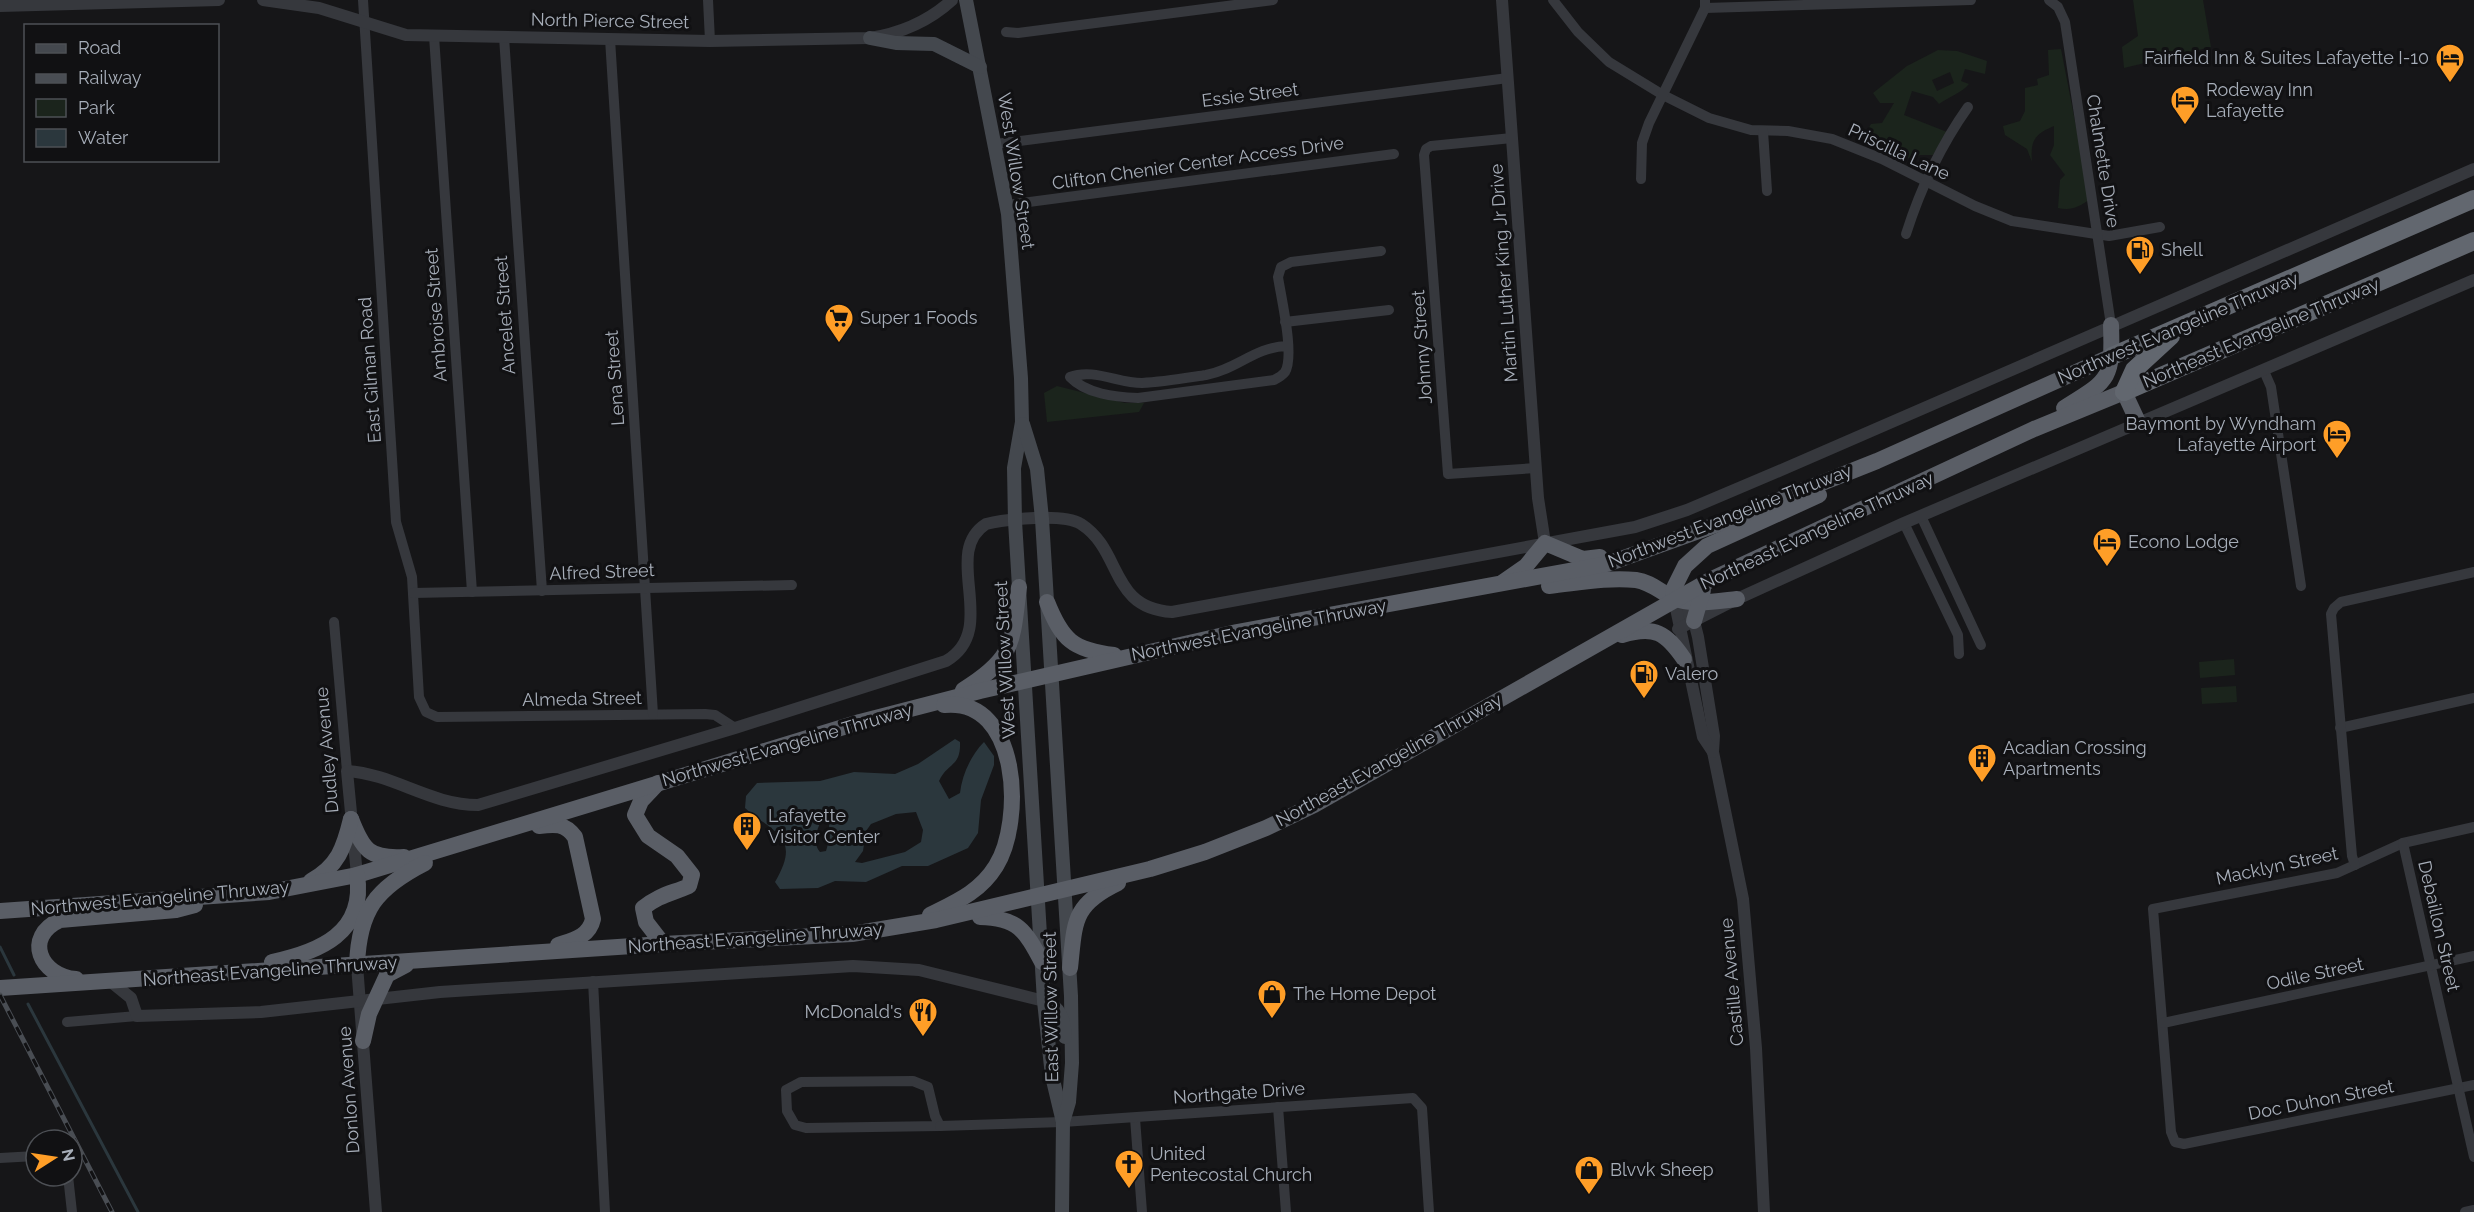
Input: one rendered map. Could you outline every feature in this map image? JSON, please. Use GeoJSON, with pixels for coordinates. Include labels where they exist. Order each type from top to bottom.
{"type":"FeatureCollection","features":[{"type":"Feature","properties":{"kind":"highway","name":"Northwest Evangeline Thruway"},"geometry":{"type":"LineString","coordinates":[[0,911],[239,893],[300,886],[357,875],[492,836],[659,782],[949,699],[1237,632],[1606,564],[1721,523],[1876,461],[2474,199]]}},
{"type":"Feature","properties":{"kind":"highway","name":"Northeast Evangeline Thruway"},"geometry":{"type":"LineString","coordinates":[[0,988],[663,944],[852,934],[905,927],[955,916],[1143,870],[1214,849],[1314,805],[1674,598],[1712,579],[2034,429],[2474,241]]}},
{"type":"Feature","properties":{"kind":"highway"},"geometry":{"type":"LineString","coordinates":[[2138,422],[2124,392],[2128,380],[2141,363],[2189,323]]}},
{"type":"Feature","properties":{"kind":"highway"},"geometry":{"type":"LineString","coordinates":[[2034,429],[2096,388],[2109,374],[2112,356],[2111,326]]}},
{"type":"Feature","properties":{"kind":"highway"},"geometry":{"type":"LineString","coordinates":[[1674,598],[1673,590],[1685,566],[1707,546],[1848,481],[1876,461]]}},
{"type":"Feature","properties":{"kind":"highway"},"geometry":{"type":"LineString","coordinates":[[1498,585],[1526,566],[1545,543],[1582,559],[1630,554]]}},
{"type":"Feature","properties":{"kind":"highway"},"geometry":{"type":"LineString","coordinates":[[1408,601],[1614,579],[1638,580],[1657,586],[1674,598],[1700,601],[1737,599]]}},
{"type":"Feature","properties":{"kind":"highway"},"geometry":{"type":"LineString","coordinates":[[1694,621],[1704,588],[1712,579]]}},
{"type":"Feature","properties":{"kind":"highway"},"geometry":{"type":"LineString","coordinates":[[949,699],[986,676],[1011,643],[1019,587]]}},
{"type":"Feature","properties":{"kind":"highway"},"geometry":{"type":"LineString","coordinates":[[1047,602],[1056,623],[1067,640],[1086,651],[1127,656]]}},
{"type":"Feature","properties":{"kind":"highway"},"geometry":{"type":"LineString","coordinates":[[1596,644],[1643,629],[1670,639],[1684,659]]}},
{"type":"Feature","properties":{"kind":"highway"},"geometry":{"type":"LineString","coordinates":[[905,927],[968,896],[979,886],[999,861],[1005,847],[1010,820],[1005,748],[993,723],[970,707],[956,704],[916,708]]}},
{"type":"Feature","properties":{"kind":"highway"},"geometry":{"type":"LineString","coordinates":[[659,782],[641,801],[635,814],[648,836],[678,856],[692,875],[689,886],[671,894],[658,895],[643,908],[646,921],[663,944]]}},
{"type":"Feature","properties":{"kind":"highway"},"geometry":{"type":"LineString","coordinates":[[351,819],[361,845],[375,856],[392,858],[426,855]]}},
{"type":"Feature","properties":{"kind":"highway"},"geometry":{"type":"LineString","coordinates":[[300,886],[326,873],[337,861],[345,847],[351,819]]}},
{"type":"Feature","properties":{"kind":"highway"},"geometry":{"type":"LineString","coordinates":[[516,828],[550,824],[569,828],[578,849],[593,919],[591,928],[586,934],[541,952]]}},
{"type":"Feature","properties":{"kind":"highway"},"geometry":{"type":"LineString","coordinates":[[357,966],[362,921],[369,906],[392,882],[429,861],[492,836]]}},
{"type":"Feature","properties":{"kind":"highway"},"geometry":{"type":"LineString","coordinates":[[1070,968],[1076,921],[1086,902],[1104,889],[1143,870]]}},
{"type":"Feature","properties":{"kind":"highway"},"geometry":{"type":"LineString","coordinates":[[228,973],[301,956],[320,949],[336,937],[348,924],[355,908],[360,892],[357,875]]}},
{"type":"Feature","properties":{"kind":"highway"},"geometry":{"type":"LineString","coordinates":[[110,981],[65,978],[47,968],[39,950],[44,932],[51,924],[60,920],[176,910],[239,893]]}},
{"type":"Feature","properties":{"kind":"highway"},"geometry":{"type":"LineString","coordinates":[[955,916],[1001,917],[1018,925],[1030,939],[1042,962]]}},
{"type":"Feature","properties":{"kind":"highway"},"geometry":{"type":"LineString","coordinates":[[363,1041],[368,1000],[387,975],[412,962]]}},
{"type":"Feature","properties":{"kind":"main road","name":"West Willow Street"},"geometry":{"type":"LineString","coordinates":[[966,0],[1007,205],[1021,378],[1022,422],[1014,468],[1015,521],[1038,896]]}},
{"type":"Feature","properties":{"kind":"main road"},"geometry":{"type":"LineString","coordinates":[[870,38],[934,44],[980,67]]}},
{"type":"Feature","properties":{"kind":"main road","name":"West Willow Street"},"geometry":{"type":"LineString","coordinates":[[1022,422],[1037,469],[1042,519],[1066,889]]}},
{"type":"Feature","properties":{"kind":"main road","name":"East Willow Street"},"geometry":{"type":"LineString","coordinates":[[1063,1122],[1069,1102],[1072,1063],[1066,889]]}},
{"type":"Feature","properties":{"kind":"main road","name":"East Willow Street"},"geometry":{"type":"LineString","coordinates":[[1038,896],[1044,1001],[1052,1076],[1063,1122],[1062,1212]]}},
{"type":"Feature","properties":{"kind":"main road"},"geometry":{"type":"LineString","coordinates":[[1044,1001],[1059,1011],[1072,1063]]}},
{"type":"Feature","properties":{"kind":"street"},"geometry":{"type":"LineString","coordinates":[[0,6],[219,0]]}},
{"type":"Feature","properties":{"kind":"street","name":"North Pierce Street"},"geometry":{"type":"LineString","coordinates":[[263,0],[319,8],[398,34],[710,41],[870,38],[903,31],[927,19],[952,0]]}},
{"type":"Feature","properties":{"kind":"street","name":"East Gilman Road"},"geometry":{"type":"LineString","coordinates":[[363,0],[396,522],[410,567],[419,697],[426,712]]}},
{"type":"Feature","properties":{"kind":"street"},"geometry":{"type":"LineString","coordinates":[[708,0],[710,41]]}},
{"type":"Feature","properties":{"kind":"street"},"geometry":{"type":"LineString","coordinates":[[1006,32],[1018,33],[1273,0]]}},
{"type":"Feature","properties":{"kind":"street","name":"Martin Luther King Jr Drive"},"geometry":{"type":"LineString","coordinates":[[1502,0],[1536,468],[1545,543]]}},
{"type":"Feature","properties":{"kind":"street","name":"Priscilla Lane"},"geometry":{"type":"LineString","coordinates":[[1553,0],[1578,33],[1599,54],[1663,95],[1730,126],[1763,131],[1788,131],[1832,139],[1882,159],[1976,206],[2012,220],[2113,236],[2160,227]]}},
{"type":"Feature","properties":{"kind":"street"},"geometry":{"type":"LineString","coordinates":[[1641,179],[1642,143],[1705,4],[1971,0]]}},
{"type":"Feature","properties":{"kind":"street","name":"Chalmette Drive"},"geometry":{"type":"LineString","coordinates":[[2052,2],[2065,22],[2111,326]]}},
{"type":"Feature","properties":{"kind":"street","name":"Ambroise Street"},"geometry":{"type":"LineString","coordinates":[[434,36],[472,592]]}},
{"type":"Feature","properties":{"kind":"street","name":"Ancelet Street"},"geometry":{"type":"LineString","coordinates":[[504,38],[542,591]]}},
{"type":"Feature","properties":{"kind":"street","name":"Lena Street"},"geometry":{"type":"LineString","coordinates":[[610,39],[653,714]]}},
{"type":"Feature","properties":{"kind":"street","name":"Essie Street"},"geometry":{"type":"LineString","coordinates":[[996,144],[1508,78]]}},
{"type":"Feature","properties":{"kind":"street"},"geometry":{"type":"LineString","coordinates":[[1906,234],[1927,182],[1949,138],[1968,107]]}},
{"type":"Feature","properties":{"kind":"street"},"geometry":{"type":"LineString","coordinates":[[1763,131],[1767,191]]}},
{"type":"Feature","properties":{"kind":"street","name":"Johnny Street"},"geometry":{"type":"LineString","coordinates":[[1512,138],[1428,147],[1424,155],[1426,186],[1448,474],[1536,468]]}},
{"type":"Feature","properties":{"kind":"street","name":"Clifton Chenier Center Access Drive"},"geometry":{"type":"LineString","coordinates":[[1007,205],[1394,154]]}},
{"type":"Feature","properties":{"kind":"street","name":"Northwest Evangeline Thruway"},"geometry":{"type":"LineString","coordinates":[[347,771],[366,772],[456,805],[478,805],[936,666],[952,658],[962,649],[970,631],[968,556],[974,535],[986,524],[1064,519],[1081,524],[1093,535],[1134,598],[1148,609],[1172,612],[1635,527],[1687,510],[2474,169]]}},
{"type":"Feature","properties":{"kind":"street"},"geometry":{"type":"LineString","coordinates":[[1287,346],[1266,348],[1234,368],[1205,375],[1142,382],[1083,373],[1071,377],[1079,387],[1125,397],[1274,380],[1285,372],[1288,364],[1287,346],[1285,322],[1278,277],[1284,264],[1381,251]]}},
{"type":"Feature","properties":{"kind":"street","name":"Northeast Evangeline Thruway"},"geometry":{"type":"LineString","coordinates":[[1678,629],[1737,599],[1904,523],[2474,280]]}},
{"type":"Feature","properties":{"kind":"street"},"geometry":{"type":"LineString","coordinates":[[1285,322],[1389,310]]}},
{"type":"Feature","properties":{"kind":"street"},"geometry":{"type":"LineString","coordinates":[[2264,371],[2271,387],[2301,586]]}},
{"type":"Feature","properties":{"kind":"street"},"geometry":{"type":"LineString","coordinates":[[1205,375],[1208,388]]}},
{"type":"Feature","properties":{"kind":"street"},"geometry":{"type":"LineString","coordinates":[[1125,397],[1128,381]]}},
{"type":"Feature","properties":{"kind":"street"},"geometry":{"type":"LineString","coordinates":[[1921,516],[1981,645]]}},
{"type":"Feature","properties":{"kind":"street"},"geometry":{"type":"LineString","coordinates":[[1904,523],[1958,635],[1959,654]]}},
{"type":"Feature","properties":{"kind":"street"},"geometry":{"type":"LineString","coordinates":[[2355,865],[2352,856],[2330,622],[2334,608],[2342,602],[2474,572]]}},
{"type":"Feature","properties":{"kind":"street","name":"Alfred Street"},"geometry":{"type":"LineString","coordinates":[[413,593],[792,585]]}},
{"type":"Feature","properties":{"kind":"street"},"geometry":{"type":"LineString","coordinates":[[1674,598],[1694,621]]}},
{"type":"Feature","properties":{"kind":"street","name":"Castille Avenue"},"geometry":{"type":"LineString","coordinates":[[1674,598],[1684,659],[1703,737],[1713,752]]}},
{"type":"Feature","properties":{"kind":"street","name":"Castille Avenue"},"geometry":{"type":"LineString","coordinates":[[1694,621],[1714,736],[1713,752],[1743,899],[1756,1048],[1764,1212]]}},
{"type":"Feature","properties":{"kind":"street","name":"Dudley Avenue"},"geometry":{"type":"LineString","coordinates":[[334,622],[357,875]]}},
{"type":"Feature","properties":{"kind":"street"},"geometry":{"type":"LineString","coordinates":[[2340,728],[2474,698]]}},
{"type":"Feature","properties":{"kind":"street","name":"Almeda Street"},"geometry":{"type":"LineString","coordinates":[[426,712],[437,717],[705,714],[715,715],[735,728]]}},
{"type":"Feature","properties":{"kind":"street","name":"Macklyn Street"},"geometry":{"type":"LineString","coordinates":[[2163,1023],[2152,909],[2337,873],[2403,843],[2474,827]]}},
{"type":"Feature","properties":{"kind":"street","name":"Debaillon Street"},"geometry":{"type":"LineString","coordinates":[[2403,843],[2474,1157]]}},
{"type":"Feature","properties":{"kind":"street","name":"Odile Street"},"geometry":{"type":"LineString","coordinates":[[2163,1023],[2474,956]]}},
{"type":"Feature","properties":{"kind":"street","name":"Donlon Avenue"},"geometry":{"type":"LineString","coordinates":[[357,966],[368,1000]]}},
{"type":"Feature","properties":{"kind":"street","name":"Northeast Evangeline Thruway"},"geometry":{"type":"LineString","coordinates":[[110,981],[130,998],[137,1016],[261,1012],[368,1000],[592,981],[870,966],[919,970],[1044,1001]]}},
{"type":"Feature","properties":{"kind":"street"},"geometry":{"type":"LineString","coordinates":[[592,981],[605,1212]]}},
{"type":"Feature","properties":{"kind":"street"},"geometry":{"type":"LineString","coordinates":[[67,1022],[137,1016]]}},
{"type":"Feature","properties":{"kind":"street","name":"Doc Duhon Street"},"geometry":{"type":"LineString","coordinates":[[2163,1023],[2171,1132],[2175,1142],[2184,1144],[2474,1085]]}},
{"type":"Feature","properties":{"kind":"street","name":"Donlon Avenue"},"geometry":{"type":"LineString","coordinates":[[363,1041],[376,1212]]}},
{"type":"Feature","properties":{"kind":"street","name":"Northgate Drive"},"geometry":{"type":"LineString","coordinates":[[940,1126],[928,1088],[913,1081],[801,1082],[788,1087],[785,1093],[790,1119],[802,1127],[940,1126],[1063,1122],[1406,1097],[1417,1101],[1422,1108],[1429,1212]]}},
{"type":"Feature","properties":{"kind":"street"},"geometry":{"type":"LineString","coordinates":[[1278,1107],[1286,1212]]}},
{"type":"Feature","properties":{"kind":"street"},"geometry":{"type":"LineString","coordinates":[[1135,1118],[1142,1212]]}},
{"type":"Feature","properties":{"kind":"street"},"geometry":{"type":"LineString","coordinates":[[0,1158],[24,1157]]}},
{"type":"Feature","properties":{"kind":"street"},"geometry":{"type":"LineString","coordinates":[[69,1188],[72,1212]]}},
{"type":"Feature","properties":{"kind":"street"},"geometry":{"type":"LineString","coordinates":[[2465,1212],[2474,1210]]}},
{"type":"Feature","properties":{"kind":"green space"},"geometry":{"type":"Polygon","coordinates":[[[2133,0],[2203,0],[2211,47],[2124,68],[2122,47],[2138,36],[2133,0]]]}},
{"type":"Feature","properties":{"kind":"green space"},"geometry":{"type":"Polygon","coordinates":[[[2061,49],[2090,199],[2071,209],[2058,208],[2060,180],[2065,175],[2050,155],[2054,145],[2054,126],[2042,132],[2035,139],[2032,148],[2032,162],[2027,149],[2005,135],[2003,126],[2020,121],[2025,111],[2025,88],[2038,85],[2037,79],[2049,75],[2048,50],[2061,49]]]}},
{"type":"Feature","properties":{"kind":"green space"},"geometry":{"type":"Polygon","coordinates":[[[1938,50],[1957,51],[1987,61],[1985,74],[1965,69],[1961,81],[1969,84],[1939,104],[1933,97],[1912,91],[1904,115],[1947,132],[1933,155],[1920,155],[1913,160],[1889,151],[1889,144],[1867,131],[1871,124],[1882,123],[1894,103],[1880,103],[1873,93],[1907,66],[1938,50]],[[1950,72],[1932,80],[1937,91],[1954,83],[1950,72]]]}},
{"type":"Feature","properties":{"kind":"green space"},"geometry":{"type":"Polygon","coordinates":[[[1057,386],[1125,403],[1144,403],[1139,412],[1047,422],[1044,393],[1057,386]]]}},
{"type":"Feature","properties":{"kind":"green space"},"geometry":{"type":"Polygon","coordinates":[[[2234,659],[2235,675],[2200,678],[2199,662],[2234,659]]]}},
{"type":"Feature","properties":{"kind":"green space"},"geometry":{"type":"Polygon","coordinates":[[[2236,686],[2237,702],[2202,704],[2201,688],[2236,686]]]}},
{"type":"Feature","properties":{"kind":"water"},"geometry":{"type":"Polygon","coordinates":[[[955,739],[960,742],[956,760],[939,781],[949,799],[960,793],[968,766],[984,742],[994,756],[994,765],[981,800],[978,833],[968,848],[928,866],[902,866],[866,882],[835,881],[818,888],[780,889],[775,882],[783,867],[786,855],[785,845],[774,831],[745,808],[746,796],[757,783],[820,781],[854,772],[895,774],[918,764],[955,739]],[[916,812],[896,814],[871,824],[866,831],[863,851],[855,862],[862,863],[905,852],[921,842],[923,830],[916,812]],[[823,819],[816,835],[816,844],[820,852],[826,851],[830,837],[829,824],[823,819]]]}},
{"type":"Feature","properties":{"kind":"waterway"},"geometry":{"type":"LineString","coordinates":[[0,947],[14,975]]}},
{"type":"Feature","properties":{"kind":"waterway"},"geometry":{"type":"LineString","coordinates":[[28,1004],[138,1212]]}},
{"type":"Feature","properties":{"kind":"railway"},"geometry":{"type":"LineString","coordinates":[[0,995],[112,1212]]}},
{"type":"Feature","properties":{"kind":"place","name":"Fairfield Inn & Suites Lafayette I-10"},"geometry":{"type":"Point","coordinates":[2450,84]}},
{"type":"Feature","properties":{"kind":"place","name":"Rodeway Inn Lafayette"},"geometry":{"type":"Point","coordinates":[2185,126]}},
{"type":"Feature","properties":{"kind":"place","name":"Shell"},"geometry":{"type":"Point","coordinates":[2140,276]}},
{"type":"Feature","properties":{"kind":"place","name":"Super 1 Foods"},"geometry":{"type":"Point","coordinates":[839,344]}},
{"type":"Feature","properties":{"kind":"place","name":"Baymont by Wyndham Lafayette Airport"},"geometry":{"type":"Point","coordinates":[2337,460]}},
{"type":"Feature","properties":{"kind":"place","name":"Econo Lodge"},"geometry":{"type":"Point","coordinates":[2107,568]}},
{"type":"Feature","properties":{"kind":"place","name":"Valero"},"geometry":{"type":"Point","coordinates":[1644,700]}},
{"type":"Feature","properties":{"kind":"place","name":"Acadian Crossing Apartments"},"geometry":{"type":"Point","coordinates":[1982,784]}},
{"type":"Feature","properties":{"kind":"place","name":"Lafayette Visitor Center"},"geometry":{"type":"Point","coordinates":[747,852]}},
{"type":"Feature","properties":{"kind":"place","name":"The Home Depot"},"geometry":{"type":"Point","coordinates":[1272,1020]}},
{"type":"Feature","properties":{"kind":"place","name":"McDonald's"},"geometry":{"type":"Point","coordinates":[923,1038]}},
{"type":"Feature","properties":{"kind":"place","name":"United Pentecostal Church"},"geometry":{"type":"Point","coordinates":[1129,1190]}},
{"type":"Feature","properties":{"kind":"place","name":"Blvvk Sheep"},"geometry":{"type":"Point","coordinates":[1589,1196]}}]}
